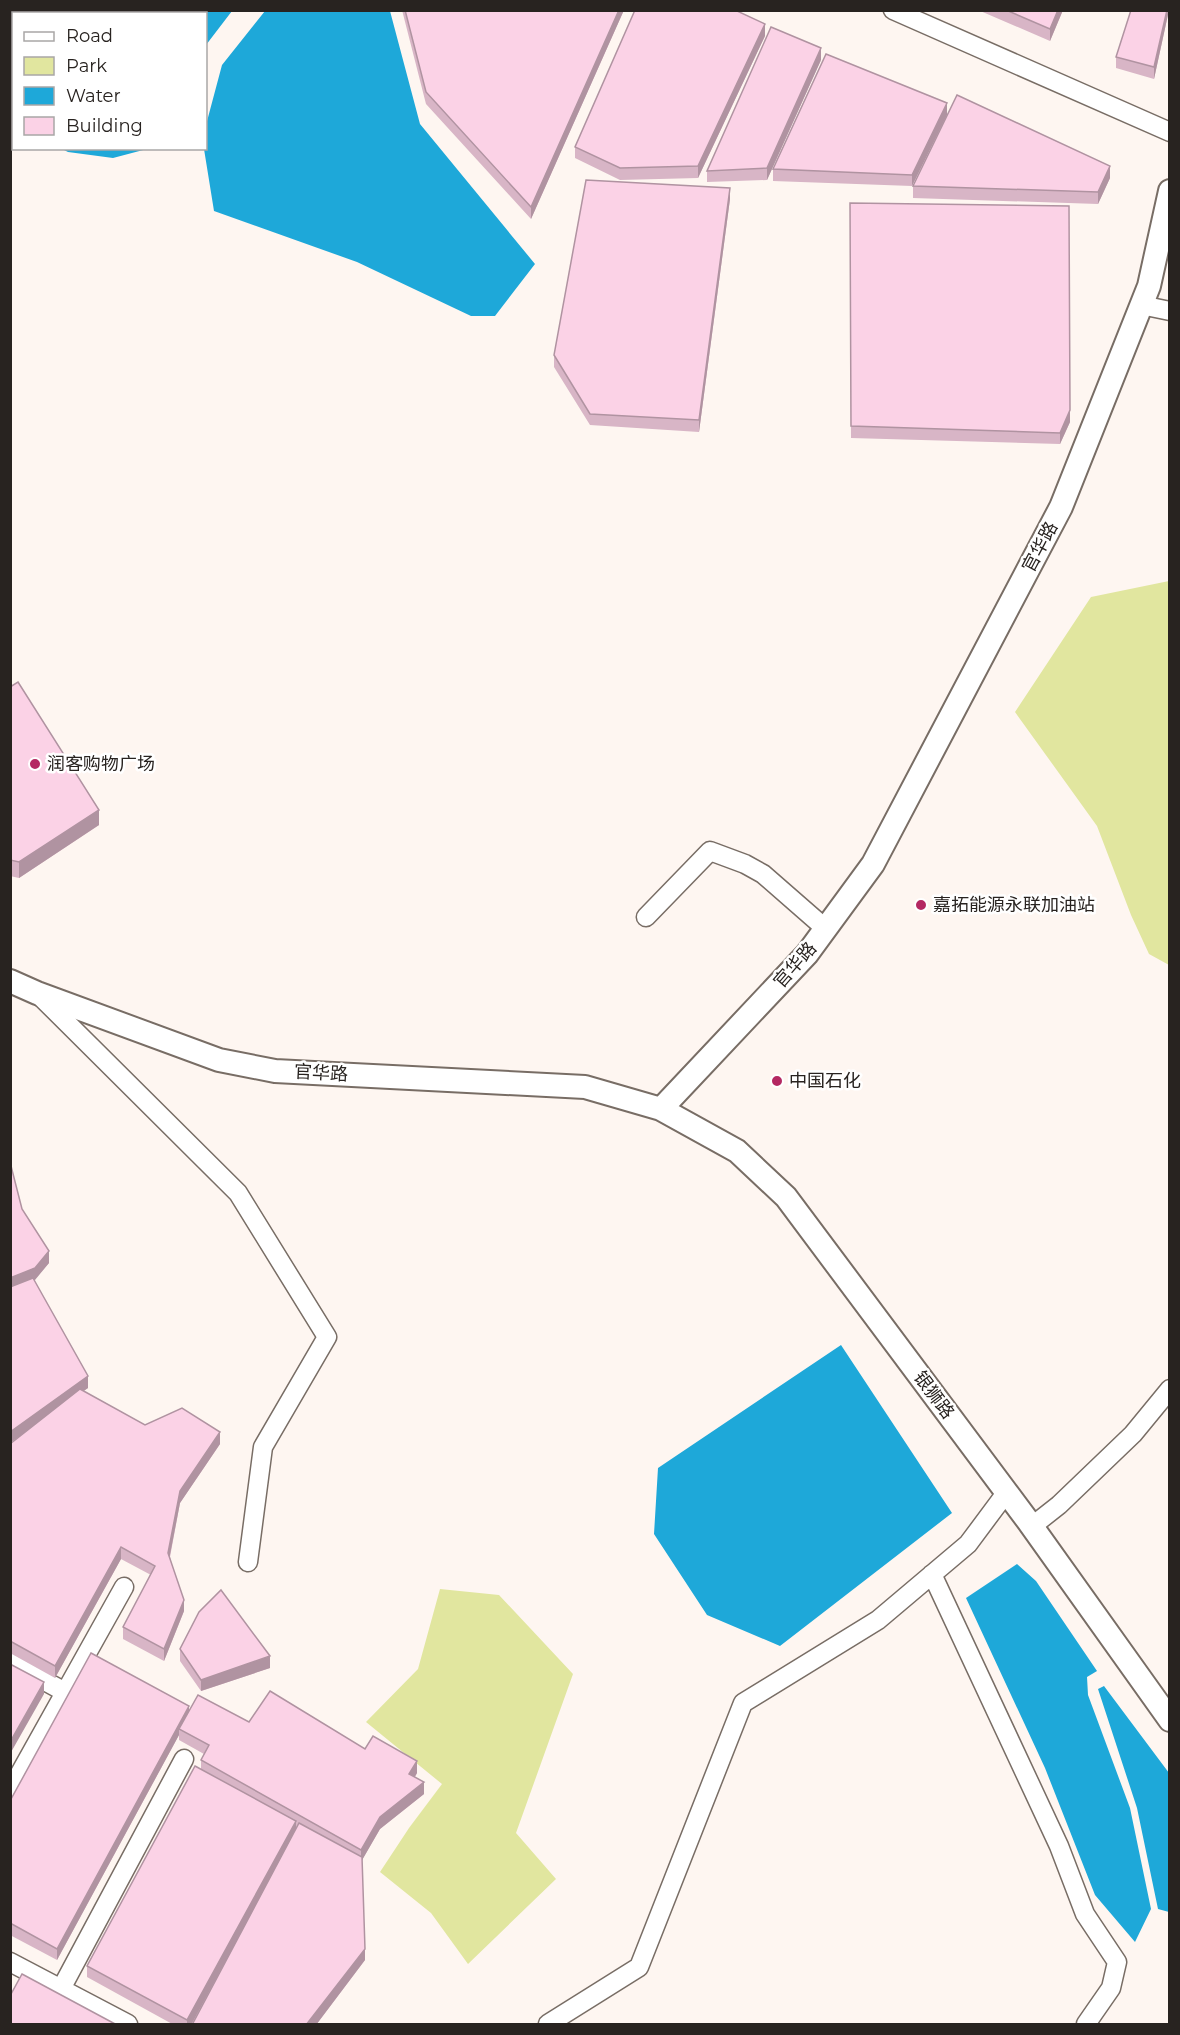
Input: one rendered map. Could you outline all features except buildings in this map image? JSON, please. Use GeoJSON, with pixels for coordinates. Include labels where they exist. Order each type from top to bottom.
{"type":"FeatureCollection","features":[{"type":"Feature","properties":{"kind":"main road","name":"官华路"},"geometry":{"type":"LineString","coordinates":[[10,981],[219,1060],[275,1071],[585,1087],[661,1109],[807,954],[873,864],[1061,507],[1149,286],[1170,191]]}},
{"type":"Feature","properties":{"kind":"main road","name":"银狮路"},"geometry":{"type":"LineString","coordinates":[[661,1109],[737,1151],[786,1197],[1031,1527],[1170,1720]]}},
{"type":"Feature","properties":{"kind":"street"},"geometry":{"type":"LineString","coordinates":[[893,10],[1170,132]]}},
{"type":"Feature","properties":{"kind":"street"},"geometry":{"type":"LineString","coordinates":[[1141,305],[1170,311]]}},
{"type":"Feature","properties":{"kind":"street"},"geometry":{"type":"LineString","coordinates":[[646,917],[710,851],[764,874],[825,929]]}},
{"type":"Feature","properties":{"kind":"street"},"geometry":{"type":"LineString","coordinates":[[37,993],[238,1193],[327,1337],[262,1447],[248,1562]]}},
{"type":"Feature","properties":{"kind":"street"},"geometry":{"type":"LineString","coordinates":[[1031,1527],[1059,1505],[1133,1434],[1170,1389]]}},
{"type":"Feature","properties":{"kind":"street"},"geometry":{"type":"LineString","coordinates":[[548,2025],[639,1967],[743,1703],[878,1620],[968,1544],[1006,1493]]}},
{"type":"Feature","properties":{"kind":"street"},"geometry":{"type":"LineString","coordinates":[[932,1574],[1059,1846],[1085,1914],[1117,1962],[1111,1988],[1086,2025]]}},
{"type":"Feature","properties":{"kind":"street"},"geometry":{"type":"LineString","coordinates":[[10,1791],[124,1587]]}},
{"type":"Feature","properties":{"kind":"street"},"geometry":{"type":"LineString","coordinates":[[10,1662],[65,1692]]}},
{"type":"Feature","properties":{"kind":"street"},"geometry":{"type":"LineString","coordinates":[[61,1989],[184,1759]]}},
{"type":"Feature","properties":{"kind":"street"},"geometry":{"type":"LineString","coordinates":[[10,1962],[128,2025]]}},
{"type":"Feature","properties":{"kind":"green space"},"geometry":{"type":"Polygon","coordinates":[[[1170,581],[1169,965],[1149,954],[1131,915],[1097,826],[1015,712],[1091,597],[1170,581]]]}},
{"type":"Feature","properties":{"kind":"green space"},"geometry":{"type":"Polygon","coordinates":[[[440,1589],[499,1595],[573,1674],[516,1833],[556,1879],[468,1964],[431,1913],[380,1872],[442,1784],[366,1722],[418,1669],[440,1589]]]}},
{"type":"Feature","properties":{"kind":"water"},"geometry":{"type":"Polygon","coordinates":[[[30,10],[232,11],[207,44],[207,12],[30,12],[30,10]]]}},
{"type":"Feature","properties":{"kind":"water"},"geometry":{"type":"Polygon","coordinates":[[[265,11],[390,11],[420,124],[535,264],[495,316],[471,316],[357,262],[214,211],[204,150],[207,150],[207,121],[222,65],[265,11]]]}},
{"type":"Feature","properties":{"kind":"water"},"geometry":{"type":"Polygon","coordinates":[[[64,150],[143,150],[113,158],[64,150]]]}},
{"type":"Feature","properties":{"kind":"water"},"geometry":{"type":"Polygon","coordinates":[[[841,1345],[952,1513],[780,1646],[707,1615],[654,1534],[658,1468],[841,1345]]]}},
{"type":"Feature","properties":{"kind":"water"},"geometry":{"type":"Polygon","coordinates":[[[1017,1564],[1036,1581],[1097,1671],[1087,1677],[1088,1695],[1130,1808],[1151,1909],[1135,1942],[1095,1895],[1045,1768],[966,1598],[1017,1564]]]}},
{"type":"Feature","properties":{"kind":"water"},"geometry":{"type":"Polygon","coordinates":[[[1104,1686],[1169,1773],[1169,1912],[1158,1909],[1137,1808],[1098,1689],[1104,1686]]]}},
{"type":"Feature","properties":{"kind":"place","name":"润客购物广场"},"geometry":{"type":"Point","coordinates":[35,764]}},
{"type":"Feature","properties":{"kind":"place","name":"嘉拓能源永联加油站"},"geometry":{"type":"Point","coordinates":[921,905]}},
{"type":"Feature","properties":{"kind":"place","name":"中国石化"},"geometry":{"type":"Point","coordinates":[777,1081]}}]}
